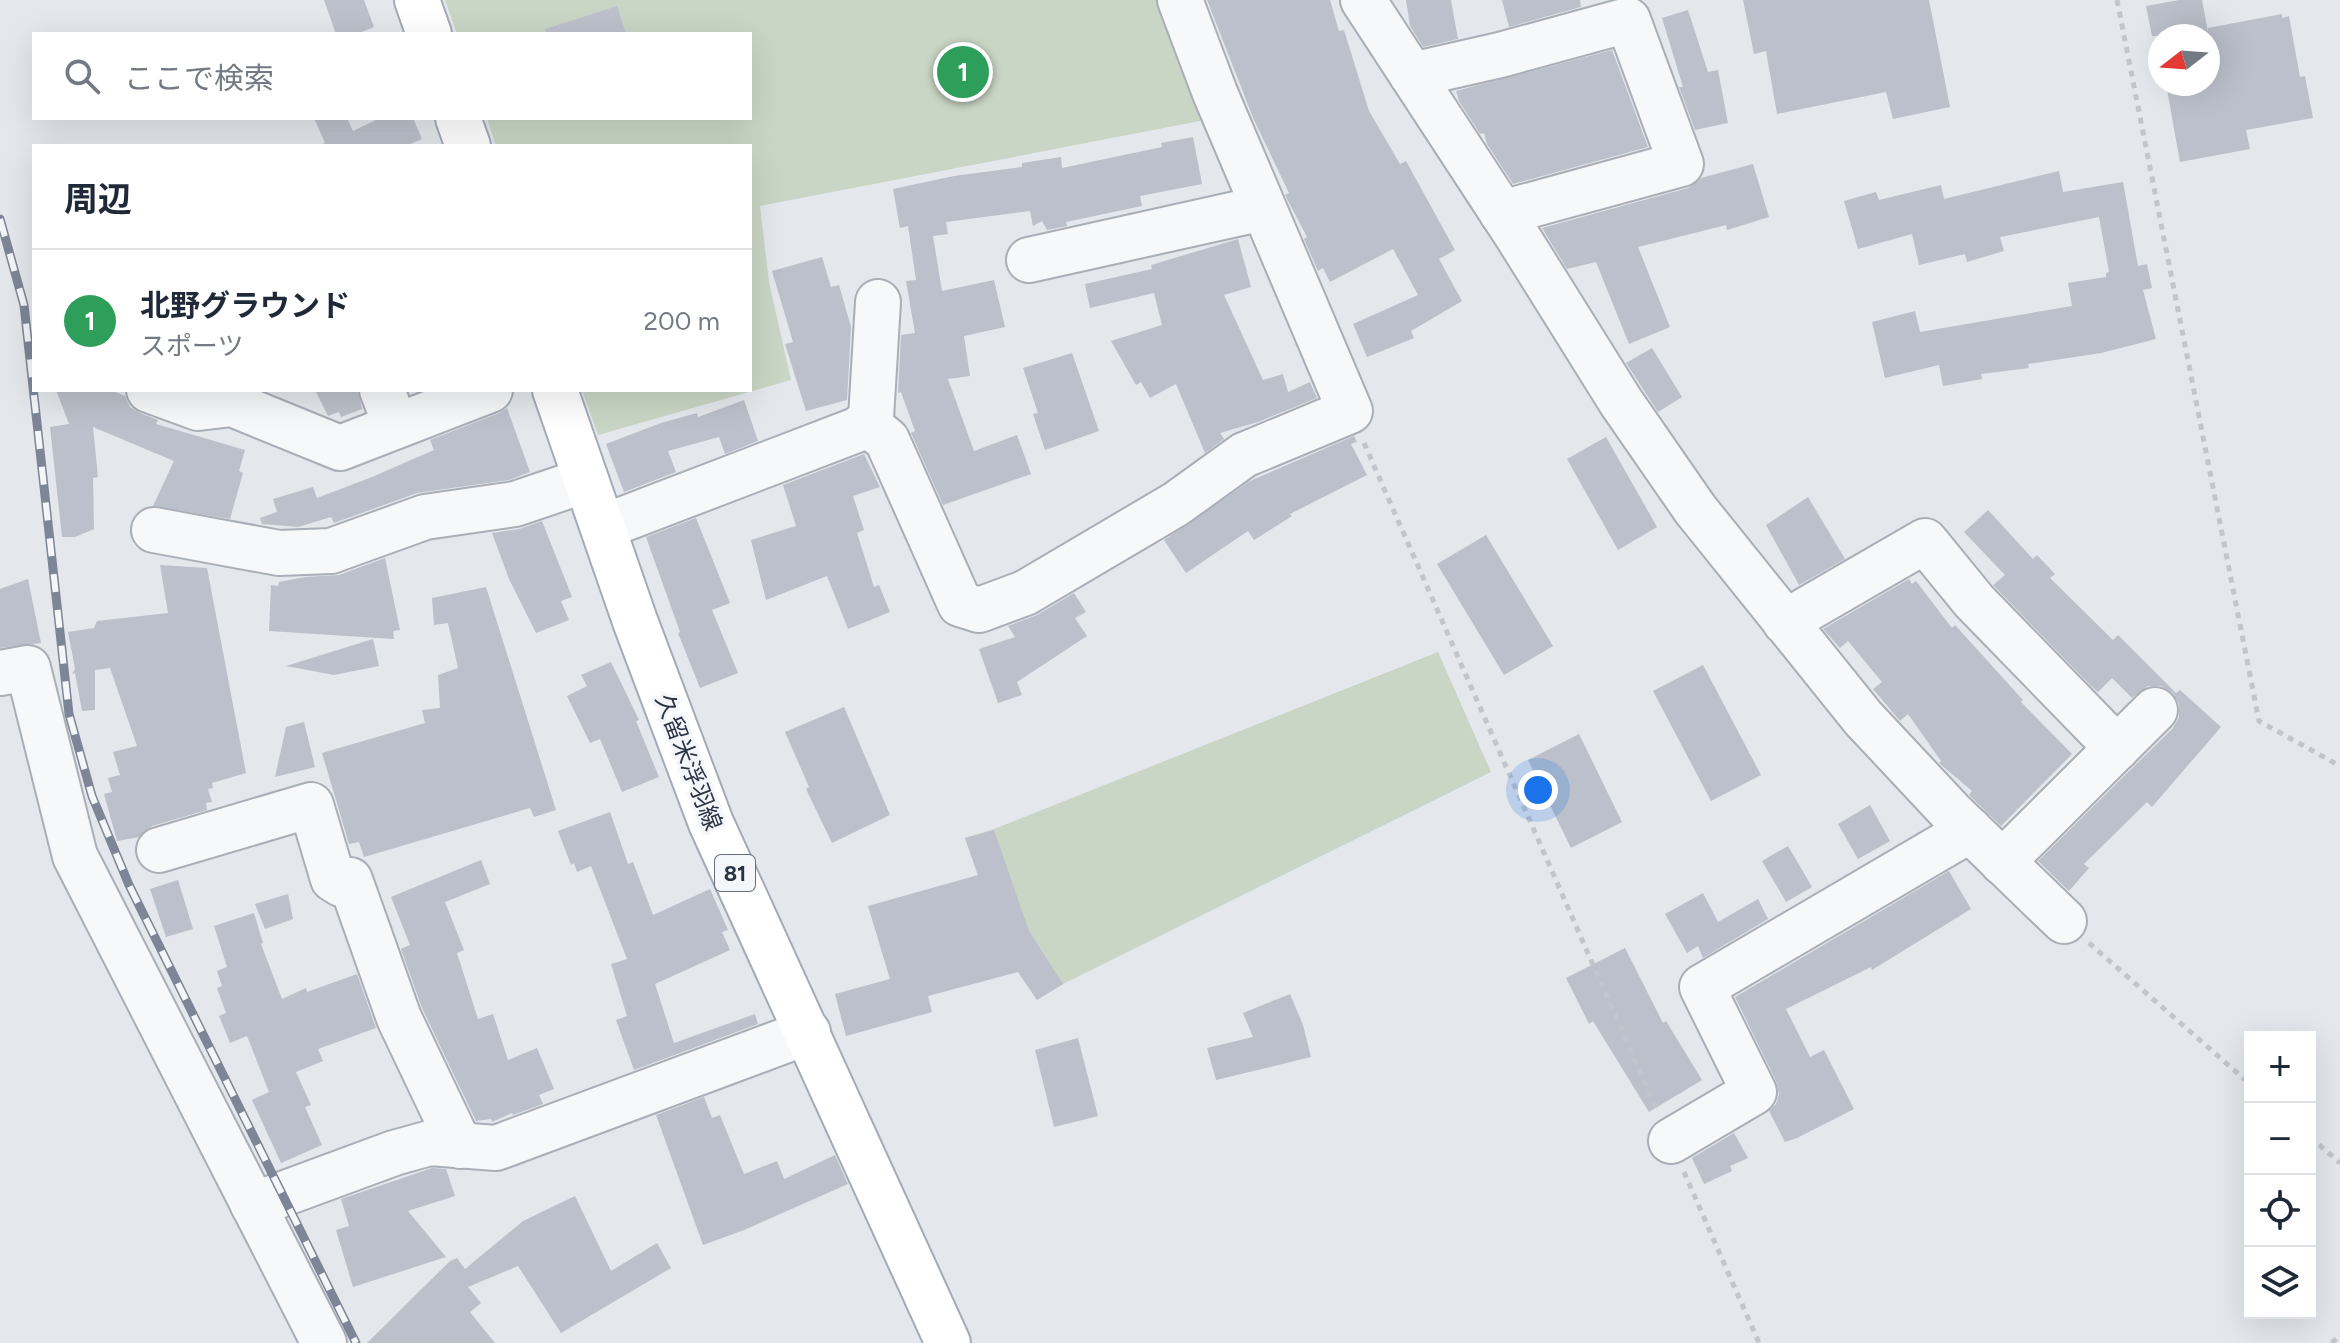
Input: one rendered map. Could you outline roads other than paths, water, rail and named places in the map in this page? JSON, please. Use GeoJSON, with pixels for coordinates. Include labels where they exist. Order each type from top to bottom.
{"type":"FeatureCollection","features":[{"type":"Feature","properties":{"kind":"main road"},"geometry":{"type":"LineString","coordinates":[[417,0],[428,32]]}},
{"type":"Feature","properties":{"kind":"main road"},"geometry":{"type":"LineString","coordinates":[[459,120],[467,144]]}},
{"type":"Feature","properties":{"kind":"main road","name":"久留米浮羽線"},"geometry":{"type":"LineString","coordinates":[[556,392],[711,823],[948,1343]]}},
{"type":"Feature","properties":{"kind":"street"},"geometry":{"type":"LineString","coordinates":[[866,423],[887,440],[960,604],[979,610],[1025,593],[1176,504],[1244,455],[1350,411],[1215,93],[1180,0]]}},
{"type":"Feature","properties":{"kind":"street"},"geometry":{"type":"LineString","coordinates":[[1363,0],[1621,402],[1695,509],[1863,718],[1970,830],[2064,921]]}},
{"type":"Feature","properties":{"kind":"street"},"geometry":{"type":"LineString","coordinates":[[1412,75],[1628,20],[1681,164],[1502,213]]}},
{"type":"Feature","properties":{"kind":"street"},"geometry":{"type":"LineString","coordinates":[[1029,260],[1263,208]]}},
{"type":"Feature","properties":{"kind":"street"},"geometry":{"type":"LineString","coordinates":[[603,527],[859,429],[871,418],[878,302]]}},
{"type":"Feature","properties":{"kind":"street"},"geometry":{"type":"LineString","coordinates":[[154,392],[198,408],[232,404],[340,448],[389,408],[479,392]]}},
{"type":"Feature","properties":{"kind":"street"},"geometry":{"type":"LineString","coordinates":[[154,530],[279,553],[331,551],[425,517],[515,504],[586,480]]}},
{"type":"Feature","properties":{"kind":"street"},"geometry":{"type":"LineString","coordinates":[[1785,622],[1925,541],[1974,601],[2117,748]]}},
{"type":"Feature","properties":{"kind":"street"},"geometry":{"type":"LineString","coordinates":[[0,673],[28,668],[75,856],[324,1343]]}},
{"type":"Feature","properties":{"kind":"street"},"geometry":{"type":"LineString","coordinates":[[2002,862],[2155,710]]}},
{"type":"Feature","properties":{"kind":"street"},"geometry":{"type":"LineString","coordinates":[[159,850],[311,805],[333,879],[341,884],[350,880],[399,1018],[460,1146]]}},
{"type":"Feature","properties":{"kind":"street"},"geometry":{"type":"LineString","coordinates":[[1671,1141],[1754,1092],[1702,987],[1970,830]]}},
{"type":"Feature","properties":{"kind":"street"},"geometry":{"type":"LineString","coordinates":[[253,1205],[394,1153],[430,1143],[496,1148],[808,1032]]}},
{"type":"Feature","properties":{"kind":"railway"},"geometry":{"type":"LineString","coordinates":[[0,219],[24,305],[32,378]]}},
{"type":"Feature","properties":{"kind":"railway"},"geometry":{"type":"LineString","coordinates":[[34,392],[69,714],[92,796],[129,885],[356,1343]]}},
{"type":"Feature","properties":{"kind":"place","name":"北野グラウンド"},"geometry":{"type":"Point","coordinates":[963,72]}}]}
